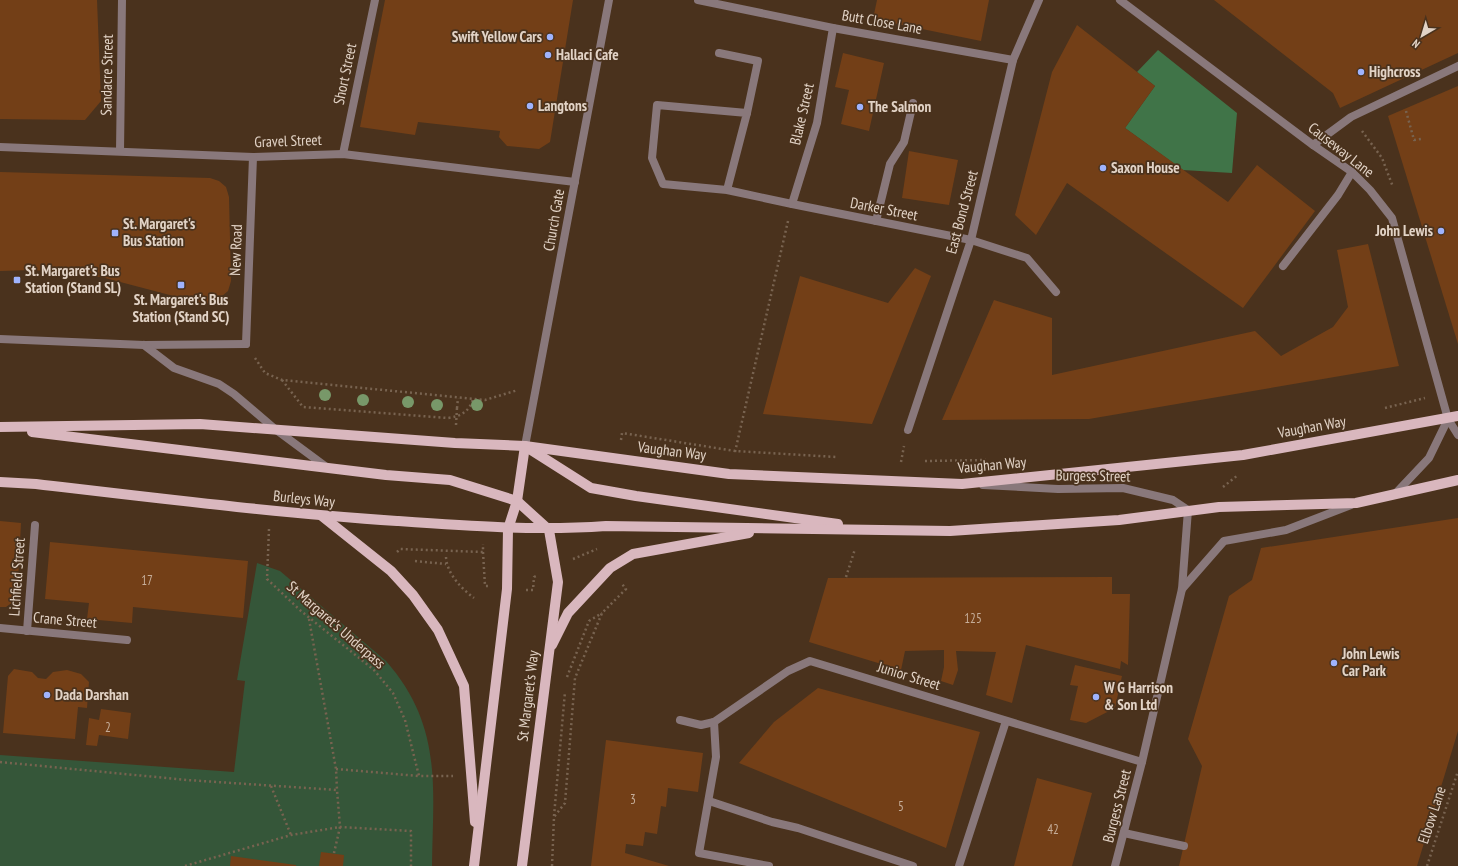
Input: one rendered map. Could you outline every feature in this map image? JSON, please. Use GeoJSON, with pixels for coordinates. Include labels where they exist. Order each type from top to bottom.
{"type":"FeatureCollection","features":[{"type":"Feature","properties":{"kind":"main road","name":"Vaughan Way"},"geometry":{"type":"LineString","coordinates":[[526,446],[729,474],[962,484],[1243,455],[1458,416]]}},
{"type":"Feature","properties":{"kind":"main road"},"geometry":{"type":"LineString","coordinates":[[0,427],[200,424],[455,443],[526,446],[591,488],[636,496],[881,529]]}},
{"type":"Feature","properties":{"kind":"main road"},"geometry":{"type":"LineString","coordinates":[[0,427],[325,466],[386,475],[450,480],[517,501],[549,530]]}},
{"type":"Feature","properties":{"kind":"main road"},"geometry":{"type":"LineString","coordinates":[[474,866],[507,588],[508,529],[517,501],[526,446]]}},
{"type":"Feature","properties":{"kind":"main road"},"geometry":{"type":"LineString","coordinates":[[548,653],[568,612],[610,568],[633,554],[772,529],[881,529],[950,531],[1119,520],[1188,510],[1356,503],[1458,480]]}},
{"type":"Feature","properties":{"kind":"main road","name":"Burleys Way"},"geometry":{"type":"LineString","coordinates":[[0,482],[44,485],[322,516],[508,529],[549,530],[606,526],[772,529]]}},
{"type":"Feature","properties":{"kind":"main road"},"geometry":{"type":"LineString","coordinates":[[322,516],[390,571],[413,595],[438,630],[464,686],[477,844]]}},
{"type":"Feature","properties":{"kind":"main road","name":"St Margaret's Way"},"geometry":{"type":"LineString","coordinates":[[522,866],[558,582],[549,530]]}},
{"type":"Feature","properties":{"kind":"street","name":"Sandacre Street"},"geometry":{"type":"LineString","coordinates":[[120,151],[122,0]]}},
{"type":"Feature","properties":{"kind":"street","name":"Short Street"},"geometry":{"type":"LineString","coordinates":[[343,154],[375,0]]}},
{"type":"Feature","properties":{"kind":"street","name":"Church Gate"},"geometry":{"type":"LineString","coordinates":[[526,446],[609,0]]}},
{"type":"Feature","properties":{"kind":"street","name":"Butt Close Lane"},"geometry":{"type":"LineString","coordinates":[[698,0],[833,28],[1013,60]]}},
{"type":"Feature","properties":{"kind":"street","name":"East Bond Street"},"geometry":{"type":"LineString","coordinates":[[908,430],[970,240],[1013,60],[1039,0]]}},
{"type":"Feature","properties":{"kind":"street","name":"Causeway Lane"},"geometry":{"type":"LineString","coordinates":[[1120,0],[1312,145],[1352,172],[1370,190],[1392,218],[1448,419],[1458,435]]}},
{"type":"Feature","properties":{"kind":"street","name":"Blake Street"},"geometry":{"type":"LineString","coordinates":[[792,204],[817,123],[833,28]]}},
{"type":"Feature","properties":{"kind":"street"},"geometry":{"type":"LineString","coordinates":[[719,53],[758,61],[727,190]]}},
{"type":"Feature","properties":{"kind":"street"},"geometry":{"type":"LineString","coordinates":[[1312,145],[1351,116],[1458,66]]}},
{"type":"Feature","properties":{"kind":"street"},"geometry":{"type":"LineString","coordinates":[[876,221],[890,164],[904,142],[913,103]]}},
{"type":"Feature","properties":{"kind":"street","name":"Darker Street"},"geometry":{"type":"LineString","coordinates":[[746,113],[658,105],[652,158],[664,184],[727,190],[970,240],[1027,258],[1056,292]]}},
{"type":"Feature","properties":{"kind":"street","name":"Gravel Street"},"geometry":{"type":"LineString","coordinates":[[0,147],[253,157],[343,154],[575,182]]}},
{"type":"Feature","properties":{"kind":"street","name":"New Road"},"geometry":{"type":"LineString","coordinates":[[246,344],[253,157]]}},
{"type":"Feature","properties":{"kind":"street"},"geometry":{"type":"LineString","coordinates":[[1283,266],[1338,195],[1352,172]]}},
{"type":"Feature","properties":{"kind":"street"},"geometry":{"type":"LineString","coordinates":[[0,339],[144,345],[246,344]]}},
{"type":"Feature","properties":{"kind":"street"},"geometry":{"type":"LineString","coordinates":[[144,345],[174,368],[219,384],[231,391],[275,429],[325,466]]}},
{"type":"Feature","properties":{"kind":"street"},"geometry":{"type":"LineString","coordinates":[[1395,494],[1429,458],[1448,419]]}},
{"type":"Feature","properties":{"kind":"street","name":"Burgess Street"},"geometry":{"type":"LineString","coordinates":[[962,484],[1058,489],[1122,488],[1173,500],[1188,510],[1182,589],[1142,762],[1115,866]]}},
{"type":"Feature","properties":{"kind":"street","name":"Burgess Street"},"geometry":{"type":"LineString","coordinates":[[1182,589],[1224,540],[1286,530],[1356,503]]}},
{"type":"Feature","properties":{"kind":"street","name":"Lichfield Street"},"geometry":{"type":"LineString","coordinates":[[27,631],[35,524]]}},
{"type":"Feature","properties":{"kind":"street","name":"Crane Street"},"geometry":{"type":"LineString","coordinates":[[0,628],[127,640]]}},
{"type":"Feature","properties":{"kind":"street","name":"Junior Street"},"geometry":{"type":"LineString","coordinates":[[714,722],[788,671],[810,660],[1142,762]]}},
{"type":"Feature","properties":{"kind":"street"},"geometry":{"type":"LineString","coordinates":[[680,720],[701,725],[714,722],[716,757],[699,853],[769,866]]}},
{"type":"Feature","properties":{"kind":"street"},"geometry":{"type":"LineString","coordinates":[[959,866],[1006,721]]}},
{"type":"Feature","properties":{"kind":"street"},"geometry":{"type":"LineString","coordinates":[[708,801],[772,822],[798,828],[913,866]]}},
{"type":"Feature","properties":{"kind":"street"},"geometry":{"type":"LineString","coordinates":[[1124,834],[1184,846]]}},
{"type":"Feature","properties":{"kind":"path"},"geometry":{"type":"LineString","coordinates":[[1406,109],[1414,140],[1421,139]]}},
{"type":"Feature","properties":{"kind":"path"},"geometry":{"type":"LineString","coordinates":[[729,474],[792,204]]}},
{"type":"Feature","properties":{"kind":"path"},"geometry":{"type":"LineString","coordinates":[[246,344],[265,373],[282,380],[485,400],[538,384]]}},
{"type":"Feature","properties":{"kind":"path"},"geometry":{"type":"LineString","coordinates":[[282,380],[303,407],[448,418],[464,413],[470,408],[473,399]]}},
{"type":"Feature","properties":{"kind":"path"},"geometry":{"type":"LineString","coordinates":[[456,426],[458,398]]}},
{"type":"Feature","properties":{"kind":"path","name":"St Margaret's Underpass"},"geometry":{"type":"LineString","coordinates":[[270,510],[267,578],[309,618],[374,670],[393,693],[405,720],[419,776]]}},
{"type":"Feature","properties":{"kind":"path"},"geometry":{"type":"LineString","coordinates":[[846,577],[860,529]]}},
{"type":"Feature","properties":{"kind":"path"},"geometry":{"type":"LineString","coordinates":[[484,552],[485,586],[533,590],[534,577],[596,548]]}},
{"type":"Feature","properties":{"kind":"path"},"geometry":{"type":"LineString","coordinates":[[446,557],[446,564],[455,580],[474,598]]}},
{"type":"Feature","properties":{"kind":"path"},"geometry":{"type":"LineString","coordinates":[[415,561],[446,564]]}},
{"type":"Feature","properties":{"kind":"path"},"geometry":{"type":"LineString","coordinates":[[554,817],[567,677],[590,621],[602,613]]}},
{"type":"Feature","properties":{"kind":"path"},"geometry":{"type":"LineString","coordinates":[[309,618],[336,769],[336,790],[340,826],[334,853]]}},
{"type":"Feature","properties":{"kind":"path"},"geometry":{"type":"LineString","coordinates":[[0,762],[187,780],[336,790]]}},
{"type":"Feature","properties":{"kind":"path"},"geometry":{"type":"LineString","coordinates":[[336,769],[419,776],[471,776]]}},
{"type":"Feature","properties":{"kind":"path","name":"Elbow Lane"},"geometry":{"type":"LineString","coordinates":[[1427,866],[1458,771]]}},
{"type":"Feature","properties":{"kind":"path"},"geometry":{"type":"LineString","coordinates":[[271,786],[291,835]]}},
{"type":"Feature","properties":{"kind":"path"},"geometry":{"type":"LineString","coordinates":[[185,866],[291,835],[340,826],[411,831],[411,866]]}},
{"type":"Feature","properties":{"kind":"green space"},"geometry":{"type":"Polygon","coordinates":[[[1158,50],[1237,113],[1232,173],[1183,170],[1125,128],[1155,86],[1137,72],[1158,50]]]}},
{"type":"Feature","properties":{"kind":"green space"},"geometry":{"type":"Polygon","coordinates":[[[257,563],[280,571],[386,661],[404,685],[417,709],[426,734],[431,758],[433,784],[432,866],[0,866],[0,755],[234,772],[245,681],[237,680],[257,563]]]}},
{"type":"Feature","properties":{"kind":"building"},"geometry":{"type":"Polygon","coordinates":[[[0,0],[97,0],[101,101],[85,120],[0,119],[0,0]]]}},
{"type":"Feature","properties":{"kind":"building"},"geometry":{"type":"Polygon","coordinates":[[[385,0],[573,0],[550,142],[539,149],[507,146],[499,137],[500,131],[418,122],[415,135],[360,127],[385,0]]]}},
{"type":"Feature","properties":{"kind":"building"},"geometry":{"type":"Polygon","coordinates":[[[877,0],[989,0],[981,41],[873,19],[877,0]]]}},
{"type":"Feature","properties":{"kind":"building","name":"Highcross"},"geometry":{"type":"Polygon","coordinates":[[[1214,0],[1458,0],[1458,53],[1340,108],[1333,93],[1214,0]]]}},
{"type":"Feature","properties":{"kind":"building","name":"Saxon House"},"geometry":{"type":"Polygon","coordinates":[[[1077,25],[1155,86],[1125,128],[1228,202],[1257,165],[1315,211],[1243,308],[1067,183],[1036,235],[1015,215],[1052,72],[1077,25]]]}},
{"type":"Feature","properties":{"kind":"building","name":"The Salmon"},"geometry":{"type":"Polygon","coordinates":[[[843,53],[884,63],[869,131],[841,124],[849,90],[835,87],[843,53]]]}},
{"type":"Feature","properties":{"kind":"building","name":"John Lewis"},"geometry":{"type":"Polygon","coordinates":[[[1458,86],[1458,344],[1388,116],[1458,86]]]}},
{"type":"Feature","properties":{"kind":"building"},"geometry":{"type":"Polygon","coordinates":[[[909,151],[958,160],[949,205],[902,198],[909,151]]]}},
{"type":"Feature","properties":{"kind":"building","name":"St. Margaret's Bus Station"},"geometry":{"type":"Polygon","coordinates":[[[0,172],[210,178],[219,181],[226,187],[229,197],[231,281],[228,291],[215,302],[204,304],[105,278],[77,273],[32,270],[0,271],[0,172]]]}},
{"type":"Feature","properties":{"kind":"building"},"geometry":{"type":"Polygon","coordinates":[[[1368,244],[1399,366],[1089,419],[942,420],[994,300],[1052,318],[1052,375],[1255,331],[1281,356],[1333,327],[1348,307],[1337,250],[1368,244]]]}},
{"type":"Feature","properties":{"kind":"building"},"geometry":{"type":"Polygon","coordinates":[[[915,268],[931,276],[872,424],[763,414],[800,276],[888,303],[915,268]]]}},
{"type":"Feature","properties":{"kind":"building","name":"John Lewis Car Park"},"geometry":{"type":"Polygon","coordinates":[[[1458,518],[1458,731],[1417,866],[1179,866],[1202,766],[1188,739],[1229,596],[1252,580],[1261,548],[1458,518]]]}},
{"type":"Feature","properties":{"kind":"building"},"geometry":{"type":"Polygon","coordinates":[[[0,521],[21,523],[17,599],[6,607],[0,607],[0,521]]]}},
{"type":"Feature","properties":{"kind":"building"},"geometry":{"type":"Polygon","coordinates":[[[50,542],[248,561],[243,618],[133,607],[132,623],[87,619],[89,603],[45,599],[50,542]]]}},
{"type":"Feature","properties":{"kind":"building"},"geometry":{"type":"Polygon","coordinates":[[[1112,577],[1112,594],[1130,594],[1128,665],[1121,661],[1120,669],[1026,645],[1012,703],[986,695],[996,652],[956,651],[958,670],[953,685],[941,681],[944,667],[944,650],[905,651],[901,670],[809,642],[828,578],[1112,577]]]}},
{"type":"Feature","properties":{"kind":"building","name":"W G Harrison & Son Ltd"},"geometry":{"type":"Polygon","coordinates":[[[1075,665],[1122,676],[1115,708],[1086,723],[1070,720],[1078,686],[1070,685],[1075,665]]]}},
{"type":"Feature","properties":{"kind":"building","name":"Dada Darshan"},"geometry":{"type":"Polygon","coordinates":[[[14,669],[32,672],[38,678],[46,679],[53,672],[67,670],[81,674],[89,682],[87,708],[78,707],[75,739],[3,733],[8,676],[14,669]]]}},
{"type":"Feature","properties":{"kind":"building"},"geometry":{"type":"Polygon","coordinates":[[[818,688],[980,732],[946,848],[739,763],[774,722],[818,688]]]}},
{"type":"Feature","properties":{"kind":"building"},"geometry":{"type":"Polygon","coordinates":[[[101,709],[131,713],[128,739],[99,735],[97,746],[86,745],[89,718],[99,720],[101,709]]]}},
{"type":"Feature","properties":{"kind":"building"},"geometry":{"type":"Polygon","coordinates":[[[606,740],[703,753],[698,792],[668,788],[666,807],[661,806],[657,834],[645,832],[643,846],[626,844],[625,853],[669,866],[591,866],[606,740]]]}},
{"type":"Feature","properties":{"kind":"building"},"geometry":{"type":"Polygon","coordinates":[[[1037,778],[1092,793],[1072,866],[1014,866],[1037,778]]]}},
{"type":"Feature","properties":{"kind":"building"},"geometry":{"type":"Polygon","coordinates":[[[321,852],[344,855],[343,866],[319,866],[321,852]]]}},
{"type":"Feature","properties":{"kind":"building"},"geometry":{"type":"Polygon","coordinates":[[[231,856],[296,865],[296,866],[230,866],[231,856]]]}},
{"type":"Feature","properties":{"kind":"place","name":"Swift Yellow Cars"},"geometry":{"type":"Point","coordinates":[550,37]}},
{"type":"Feature","properties":{"kind":"place","name":"Hallaci Cafe"},"geometry":{"type":"Point","coordinates":[548,55]}},
{"type":"Feature","properties":{"kind":"place","name":"Highcross"},"geometry":{"type":"Point","coordinates":[1361,72]}},
{"type":"Feature","properties":{"kind":"place","name":"Langtons"},"geometry":{"type":"Point","coordinates":[530,106]}},
{"type":"Feature","properties":{"kind":"place","name":"The Salmon"},"geometry":{"type":"Point","coordinates":[860,107]}},
{"type":"Feature","properties":{"kind":"place","name":"Saxon House"},"geometry":{"type":"Point","coordinates":[1103,168]}},
{"type":"Feature","properties":{"kind":"place","name":"John Lewis"},"geometry":{"type":"Point","coordinates":[1441,231]}},
{"type":"Feature","properties":{"kind":"place","name":"St. Margaret's Bus Station"},"geometry":{"type":"Point","coordinates":[115,233]}},
{"type":"Feature","properties":{"kind":"place","name":"St. Margaret's Bus Station (Stand SL)"},"geometry":{"type":"Point","coordinates":[17,280]}},
{"type":"Feature","properties":{"kind":"place","name":"St. Margaret's Bus Station (Stand SC)"},"geometry":{"type":"Point","coordinates":[181,285]}},
{"type":"Feature","properties":{"kind":"place","name":"John Lewis Car Park"},"geometry":{"type":"Point","coordinates":[1334,663]}},
{"type":"Feature","properties":{"kind":"place","name":"Dada Darshan"},"geometry":{"type":"Point","coordinates":[47,695]}},
{"type":"Feature","properties":{"kind":"place","name":"W G Harrison & Son Ltd"},"geometry":{"type":"Point","coordinates":[1096,697]}}]}
